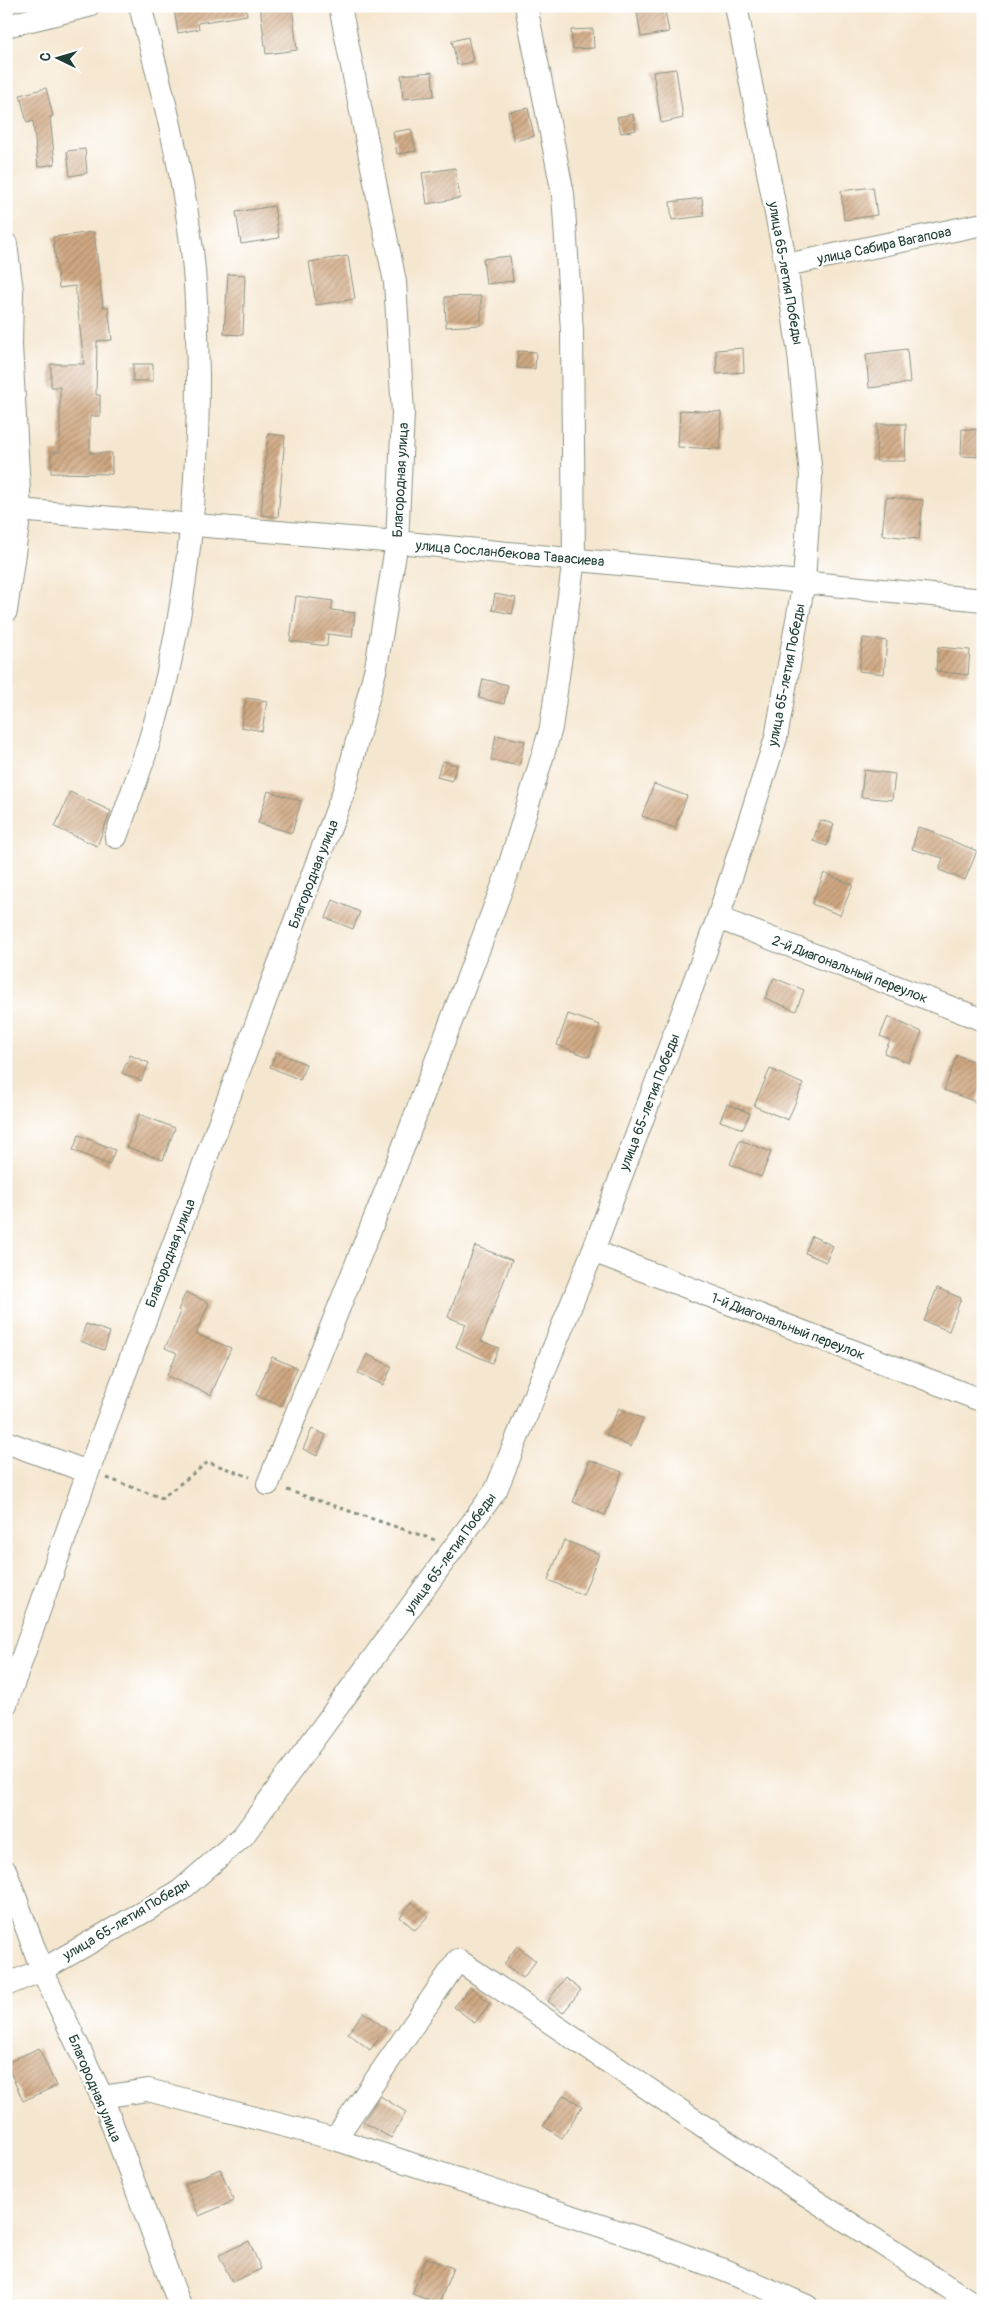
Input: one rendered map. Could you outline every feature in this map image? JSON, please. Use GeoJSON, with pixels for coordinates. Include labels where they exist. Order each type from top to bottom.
{"type":"FeatureCollection","features":[{"type":"Feature","properties":{"kind":"street"},"geometry":{"type":"LineString","coordinates":[[6,26],[88,6]]}},
{"type":"Feature","properties":{"kind":"street"},"geometry":{"type":"LineString","coordinates":[[116,837],[141,766],[171,661],[183,600],[192,526],[198,412],[197,326],[191,245],[183,186],[140,6]]}},
{"type":"Feature","properties":{"kind":"street","name":"Благородная улица"},"geometry":{"type":"LineString","coordinates":[[6,1704],[88,1472],[345,788],[376,666],[397,542],[403,413],[395,282],[340,6]]}},
{"type":"Feature","properties":{"kind":"street"},"geometry":{"type":"LineString","coordinates":[[268,1484],[403,1148],[506,877],[551,728],[574,559],[572,331],[563,194],[526,6]]}},
{"type":"Feature","properties":{"kind":"street","name":"улица 65-летия Победы"},"geometry":{"type":"LineString","coordinates":[[6,1985],[42,1970],[180,1891],[243,1836],[496,1490],[593,1251],[718,918],[776,738],[804,581],[811,476],[799,354],[786,265],[736,6]]}},
{"type":"Feature","properties":{"kind":"street","name":"улица Сабира Вагапова"},"geometry":{"type":"LineString","coordinates":[[786,265],[983,224]]}},
{"type":"Feature","properties":{"kind":"street"},"geometry":{"type":"LineString","coordinates":[[6,244],[12,291],[13,509],[6,611]]}},
{"type":"Feature","properties":{"kind":"street","name":"улица Сосланбекова Тавасиева"},"geometry":{"type":"LineString","coordinates":[[13,509],[192,526],[397,542],[983,600]]}},
{"type":"Feature","properties":{"kind":"street","name":"2-й Диагональный переулок"},"geometry":{"type":"LineString","coordinates":[[718,918],[983,1020]]}},
{"type":"Feature","properties":{"kind":"street","name":"1-й Диагональный переулок"},"geometry":{"type":"LineString","coordinates":[[593,1251],[983,1401]]}},
{"type":"Feature","properties":{"kind":"street"},"geometry":{"type":"LineString","coordinates":[[6,1442],[88,1472]]}},
{"type":"Feature","properties":{"kind":"street","name":"Благородная улица"},"geometry":{"type":"LineString","coordinates":[[6,1872],[42,1970],[102,2097],[180,2306]]}},
{"type":"Feature","properties":{"kind":"street"},"geometry":{"type":"LineString","coordinates":[[335,2140],[458,1960],[768,2170],[977,2306]]}},
{"type":"Feature","properties":{"kind":"street"},"geometry":{"type":"LineString","coordinates":[[102,2097],[148,2090],[335,2140],[641,2239],[726,2271],[807,2306]]}},
{"type":"Feature","properties":{"kind":"building"},"geometry":{"type":"Polygon","coordinates":[[[189,6],[246,6],[247,15],[198,23],[199,29],[178,33],[174,9],[189,6]]]}},
{"type":"Feature","properties":{"kind":"building"},"geometry":{"type":"Polygon","coordinates":[[[260,6],[292,6],[297,50],[266,54],[260,6]]]}},
{"type":"Feature","properties":{"kind":"building"},"geometry":{"type":"Polygon","coordinates":[[[636,6],[664,6],[669,32],[641,37],[636,6]]]}},
{"type":"Feature","properties":{"kind":"building"},"geometry":{"type":"Polygon","coordinates":[[[593,29],[594,48],[573,49],[571,30],[593,29]]]}},
{"type":"Feature","properties":{"kind":"building"},"geometry":{"type":"Polygon","coordinates":[[[468,37],[473,62],[457,65],[452,41],[468,37]]]}},
{"type":"Feature","properties":{"kind":"building"},"geometry":{"type":"Polygon","coordinates":[[[676,69],[683,118],[661,123],[653,72],[676,69]]]}},
{"type":"Feature","properties":{"kind":"building"},"geometry":{"type":"Polygon","coordinates":[[[432,72],[434,96],[403,99],[401,75],[432,72]]]}},
{"type":"Feature","properties":{"kind":"building"},"geometry":{"type":"Polygon","coordinates":[[[46,88],[53,116],[50,117],[55,164],[38,167],[33,121],[27,123],[20,95],[46,88]]]}},
{"type":"Feature","properties":{"kind":"building"},"geometry":{"type":"Polygon","coordinates":[[[528,108],[534,136],[514,141],[508,112],[528,108]]]}},
{"type":"Feature","properties":{"kind":"building"},"geometry":{"type":"Polygon","coordinates":[[[633,114],[636,130],[621,133],[617,117],[633,114]]]}},
{"type":"Feature","properties":{"kind":"building"},"geometry":{"type":"Polygon","coordinates":[[[411,129],[416,151],[397,154],[393,132],[411,129]]]}},
{"type":"Feature","properties":{"kind":"building"},"geometry":{"type":"Polygon","coordinates":[[[85,149],[87,173],[70,176],[67,151],[85,149]]]}},
{"type":"Feature","properties":{"kind":"building"},"geometry":{"type":"Polygon","coordinates":[[[455,168],[460,198],[427,204],[422,173],[455,168]]]}},
{"type":"Feature","properties":{"kind":"building"},"geometry":{"type":"Polygon","coordinates":[[[873,187],[877,215],[844,220],[841,191],[873,187]]]}},
{"type":"Feature","properties":{"kind":"building"},"geometry":{"type":"Polygon","coordinates":[[[702,198],[704,216],[672,220],[670,202],[702,198]]]}},
{"type":"Feature","properties":{"kind":"building"},"geometry":{"type":"Polygon","coordinates":[[[274,206],[279,238],[241,244],[236,212],[274,206]]]}},
{"type":"Feature","properties":{"kind":"building"},"geometry":{"type":"Polygon","coordinates":[[[94,232],[103,307],[108,307],[112,340],[97,341],[96,395],[100,395],[100,416],[90,416],[90,453],[112,453],[112,474],[51,473],[51,452],[60,452],[60,387],[51,387],[51,364],[84,364],[75,286],[59,288],[53,237],[94,232]]]}},
{"type":"Feature","properties":{"kind":"building"},"geometry":{"type":"Polygon","coordinates":[[[348,256],[355,299],[316,305],[309,262],[348,256]]]}},
{"type":"Feature","properties":{"kind":"building"},"geometry":{"type":"Polygon","coordinates":[[[510,256],[513,281],[486,284],[483,259],[510,256]]]}},
{"type":"Feature","properties":{"kind":"building"},"geometry":{"type":"Polygon","coordinates":[[[228,274],[245,275],[243,335],[224,334],[228,274]]]}},
{"type":"Feature","properties":{"kind":"building"},"geometry":{"type":"Polygon","coordinates":[[[481,296],[481,325],[446,327],[445,297],[481,296]]]}},
{"type":"Feature","properties":{"kind":"building"},"geometry":{"type":"Polygon","coordinates":[[[743,348],[744,372],[717,374],[716,350],[743,348]]]}},
{"type":"Feature","properties":{"kind":"building"},"geometry":{"type":"Polygon","coordinates":[[[907,349],[910,383],[869,388],[866,354],[907,349]]]}},
{"type":"Feature","properties":{"kind":"building"},"geometry":{"type":"Polygon","coordinates":[[[518,351],[536,352],[535,369],[517,368],[518,351]]]}},
{"type":"Feature","properties":{"kind":"building"},"geometry":{"type":"Polygon","coordinates":[[[133,364],[153,364],[153,381],[133,381],[133,364]]]}},
{"type":"Feature","properties":{"kind":"building"},"geometry":{"type":"Polygon","coordinates":[[[680,410],[721,412],[720,449],[678,447],[680,410]]]}},
{"type":"Feature","properties":{"kind":"building"},"geometry":{"type":"Polygon","coordinates":[[[877,424],[906,424],[905,461],[876,461],[877,424]]]}},
{"type":"Feature","properties":{"kind":"building"},"geometry":{"type":"Polygon","coordinates":[[[962,429],[983,430],[983,457],[961,456],[962,429]]]}},
{"type":"Feature","properties":{"kind":"building"},"geometry":{"type":"Polygon","coordinates":[[[268,434],[285,436],[278,517],[261,515],[268,434]]]}},
{"type":"Feature","properties":{"kind":"building"},"geometry":{"type":"Polygon","coordinates":[[[886,497],[923,500],[919,539],[882,535],[886,497]]]}},
{"type":"Feature","properties":{"kind":"building"},"geometry":{"type":"Polygon","coordinates":[[[495,594],[516,598],[512,614],[492,610],[495,594]]]}},
{"type":"Feature","properties":{"kind":"building"},"geometry":{"type":"Polygon","coordinates":[[[296,596],[333,601],[331,610],[355,613],[352,637],[328,634],[327,646],[290,641],[296,596]]]}},
{"type":"Feature","properties":{"kind":"building"},"geometry":{"type":"Polygon","coordinates":[[[863,638],[887,641],[884,674],[859,671],[863,638]]]}},
{"type":"Feature","properties":{"kind":"building"},"geometry":{"type":"Polygon","coordinates":[[[938,647],[970,650],[968,675],[936,671],[938,647]]]}},
{"type":"Feature","properties":{"kind":"building"},"geometry":{"type":"Polygon","coordinates":[[[483,679],[508,685],[504,704],[479,698],[483,679]]]}},
{"type":"Feature","properties":{"kind":"building"},"geometry":{"type":"Polygon","coordinates":[[[246,698],[267,701],[262,731],[241,727],[246,698]]]}},
{"type":"Feature","properties":{"kind":"building"},"geometry":{"type":"Polygon","coordinates":[[[496,735],[525,741],[519,766],[491,760],[496,735]]]}},
{"type":"Feature","properties":{"kind":"building"},"geometry":{"type":"Polygon","coordinates":[[[442,761],[457,765],[452,781],[437,777],[442,761]]]}},
{"type":"Feature","properties":{"kind":"building"},"geometry":{"type":"Polygon","coordinates":[[[864,770],[895,774],[892,800],[861,797],[864,770]]]}},
{"type":"Feature","properties":{"kind":"building"},"geometry":{"type":"Polygon","coordinates":[[[654,784],[687,796],[675,828],[642,816],[654,784]]]}},
{"type":"Feature","properties":{"kind":"building"},"geometry":{"type":"Polygon","coordinates":[[[268,791],[301,801],[292,833],[258,823],[268,791]]]}},
{"type":"Feature","properties":{"kind":"building"},"geometry":{"type":"Polygon","coordinates":[[[70,792],[111,811],[97,846],[55,827],[70,792]]]}},
{"type":"Feature","properties":{"kind":"building"},"geometry":{"type":"Polygon","coordinates":[[[820,820],[834,824],[827,846],[813,841],[820,820]]]}},
{"type":"Feature","properties":{"kind":"building"},"geometry":{"type":"Polygon","coordinates":[[[918,827],[935,832],[935,834],[977,851],[965,880],[939,870],[943,858],[912,849],[918,827]]]}},
{"type":"Feature","properties":{"kind":"building"},"geometry":{"type":"Polygon","coordinates":[[[824,873],[853,885],[840,915],[812,904],[824,873]]]}},
{"type":"Feature","properties":{"kind":"building"},"geometry":{"type":"Polygon","coordinates":[[[333,900],[360,912],[353,929],[326,918],[333,900]]]}},
{"type":"Feature","properties":{"kind":"building"},"geometry":{"type":"Polygon","coordinates":[[[774,978],[804,990],[796,1011],[765,998],[774,978]]]}},
{"type":"Feature","properties":{"kind":"building"},"geometry":{"type":"Polygon","coordinates":[[[568,1014],[600,1025],[589,1057],[557,1045],[568,1014]]]}},
{"type":"Feature","properties":{"kind":"building"},"geometry":{"type":"Polygon","coordinates":[[[888,1017],[922,1032],[909,1063],[884,1053],[890,1040],[880,1036],[888,1017]]]}},
{"type":"Feature","properties":{"kind":"building"},"geometry":{"type":"Polygon","coordinates":[[[276,1052],[306,1064],[300,1080],[270,1067],[276,1052]]]}},
{"type":"Feature","properties":{"kind":"building"},"geometry":{"type":"Polygon","coordinates":[[[130,1055],[149,1063],[141,1081],[122,1073],[130,1055]]]}},
{"type":"Feature","properties":{"kind":"building"},"geometry":{"type":"Polygon","coordinates":[[[957,1055],[983,1065],[983,1084],[976,1102],[944,1090],[957,1055]]]}},
{"type":"Feature","properties":{"kind":"building"},"geometry":{"type":"Polygon","coordinates":[[[770,1069],[803,1084],[788,1120],[754,1106],[770,1069]]]}},
{"type":"Feature","properties":{"kind":"building"},"geometry":{"type":"Polygon","coordinates":[[[727,1104],[750,1113],[743,1129],[720,1121],[727,1104]]]}},
{"type":"Feature","properties":{"kind":"building"},"geometry":{"type":"Polygon","coordinates":[[[139,1114],[175,1128],[163,1160],[127,1147],[139,1114]]]}},
{"type":"Feature","properties":{"kind":"building"},"geometry":{"type":"Polygon","coordinates":[[[79,1135],[115,1150],[109,1165],[73,1150],[79,1135]]]}},
{"type":"Feature","properties":{"kind":"building"},"geometry":{"type":"Polygon","coordinates":[[[740,1140],[771,1152],[761,1177],[730,1164],[740,1140]]]}},
{"type":"Feature","properties":{"kind":"building"},"geometry":{"type":"Polygon","coordinates":[[[812,1236],[833,1246],[826,1262],[805,1253],[812,1236]]]}},
{"type":"Feature","properties":{"kind":"building"},"geometry":{"type":"Polygon","coordinates":[[[475,1246],[512,1260],[481,1341],[499,1348],[492,1363],[456,1347],[466,1324],[448,1317],[475,1246]]]}},
{"type":"Feature","properties":{"kind":"building"},"geometry":{"type":"Polygon","coordinates":[[[937,1288],[961,1298],[949,1331],[924,1321],[937,1288]]]}},
{"type":"Feature","properties":{"kind":"building"},"geometry":{"type":"Polygon","coordinates":[[[186,1292],[209,1303],[196,1334],[231,1348],[211,1395],[167,1376],[177,1353],[165,1348],[181,1312],[178,1310],[186,1292]]]}},
{"type":"Feature","properties":{"kind":"building"},"geometry":{"type":"Polygon","coordinates":[[[86,1324],[110,1332],[104,1350],[80,1341],[86,1324]]]}},
{"type":"Feature","properties":{"kind":"building"},"geometry":{"type":"Polygon","coordinates":[[[367,1354],[392,1367],[383,1385],[358,1373],[367,1354]]]}},
{"type":"Feature","properties":{"kind":"building"},"geometry":{"type":"Polygon","coordinates":[[[272,1357],[297,1368],[281,1406],[256,1395],[272,1357]]]}},
{"type":"Feature","properties":{"kind":"building"},"geometry":{"type":"Polygon","coordinates":[[[619,1408],[643,1419],[631,1447],[606,1435],[619,1408]]]}},
{"type":"Feature","properties":{"kind":"building"},"geometry":{"type":"Polygon","coordinates":[[[312,1429],[326,1435],[317,1456],[303,1449],[312,1429]]]}},
{"type":"Feature","properties":{"kind":"building"},"geometry":{"type":"Polygon","coordinates":[[[590,1460],[622,1472],[605,1515],[573,1502],[590,1460]]]}},
{"type":"Feature","properties":{"kind":"building"},"geometry":{"type":"Polygon","coordinates":[[[564,1540],[599,1554],[583,1595],[548,1580],[564,1540]]]}},
{"type":"Feature","properties":{"kind":"building"},"geometry":{"type":"Polygon","coordinates":[[[412,1902],[428,1916],[415,1930],[400,1917],[412,1902]]]}},
{"type":"Feature","properties":{"kind":"building"},"geometry":{"type":"Polygon","coordinates":[[[517,1946],[536,1961],[523,1978],[504,1964],[517,1946]]]}},
{"type":"Feature","properties":{"kind":"building"},"geometry":{"type":"Polygon","coordinates":[[[565,1978],[581,1990],[563,2013],[548,2001],[565,1978]]]}},
{"type":"Feature","properties":{"kind":"building"},"geometry":{"type":"Polygon","coordinates":[[[470,1987],[490,2003],[475,2023],[454,2007],[470,1987]]]}},
{"type":"Feature","properties":{"kind":"building"},"geometry":{"type":"Polygon","coordinates":[[[364,2012],[386,2029],[370,2050],[348,2033],[364,2012]]]}},
{"type":"Feature","properties":{"kind":"building"},"geometry":{"type":"Polygon","coordinates":[[[39,2048],[56,2086],[23,2101],[6,2063],[39,2048]]]}},
{"type":"Feature","properties":{"kind":"building"},"geometry":{"type":"Polygon","coordinates":[[[564,2095],[582,2106],[562,2138],[543,2126],[564,2095]]]}},
{"type":"Feature","properties":{"kind":"building"},"geometry":{"type":"Polygon","coordinates":[[[380,2096],[406,2112],[391,2138],[363,2122],[380,2096]]]}},
{"type":"Feature","properties":{"kind":"building"},"geometry":{"type":"Polygon","coordinates":[[[220,2169],[234,2201],[199,2216],[185,2184],[220,2169]]]}},
{"type":"Feature","properties":{"kind":"building"},"geometry":{"type":"Polygon","coordinates":[[[249,2241],[261,2269],[232,2282],[219,2255],[249,2241]]]}},
{"type":"Feature","properties":{"kind":"building"},"geometry":{"type":"Polygon","coordinates":[[[426,2258],[453,2268],[439,2304],[412,2294],[426,2258]]]}}]}
